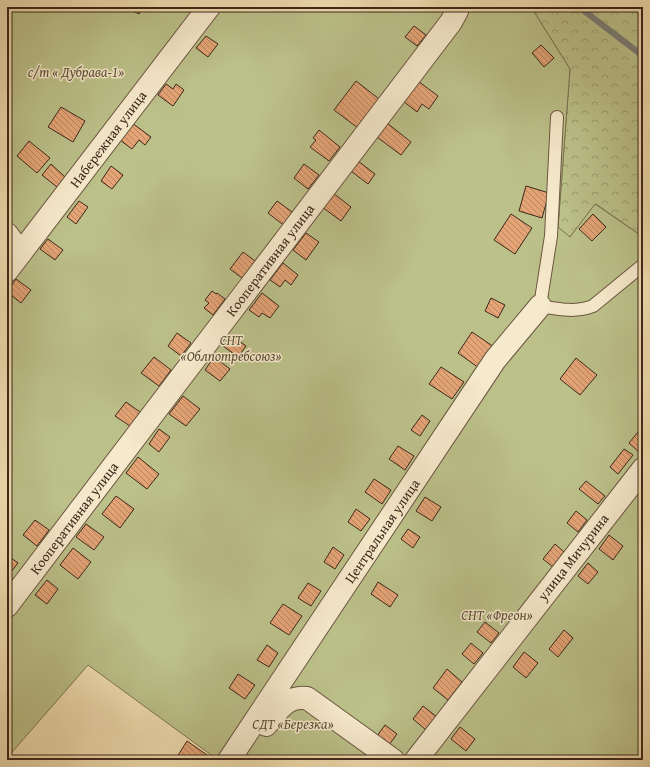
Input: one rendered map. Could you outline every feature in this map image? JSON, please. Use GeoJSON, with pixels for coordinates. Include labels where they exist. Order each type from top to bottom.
{"type":"FeatureCollection","features":[{"type":"Feature","properties":{"kind":"street","name":"Кооперативная улица"},"geometry":{"type":"LineString","coordinates":[[7,606],[451,22],[457,11],[456,7]]}},
{"type":"Feature","properties":{"kind":"street","name":"Набережная улица"},"geometry":{"type":"LineString","coordinates":[[7,270],[206,8]]}},
{"type":"Feature","properties":{"kind":"street"},"geometry":{"type":"LineString","coordinates":[[7,234],[21,253]]}},
{"type":"Feature","properties":{"kind":"street","name":"Центральная улица"},"geometry":{"type":"LineString","coordinates":[[229,760],[495,360],[540,306]]}},
{"type":"Feature","properties":{"kind":"street","name":"улица Мичурина"},"geometry":{"type":"LineString","coordinates":[[416,760],[643,469]]}},
{"type":"Feature","properties":{"kind":"street"},"geometry":{"type":"LineString","coordinates":[[238,760],[282,706],[291,699],[299,697],[307,698],[393,760]]}},
{"type":"Feature","properties":{"kind":"lane"},"geometry":{"type":"LineString","coordinates":[[557,118],[551,236],[540,306],[570,311],[583,310],[593,306],[643,265]]}},
{"type":"Feature","properties":{"kind":"green space","name":"СНТ «Облпотребсоюз»"},"geometry":{"type":"Polygon","coordinates":[[[7,7],[531,7],[570,69],[558,227],[570,237],[595,204],[643,237],[643,760],[218,760],[88,665],[7,758],[7,7]]]}},
{"type":"Feature","properties":{"kind":"green space"},"geometry":{"type":"Polygon","coordinates":[[[531,7],[643,7],[643,237],[596,204],[569,238],[558,227],[570,69],[531,7]]]}},
{"type":"Feature","properties":{"kind":"building"},"geometry":{"type":"Polygon","coordinates":[[[124,7],[142,7],[139,14],[124,7]]]}},
{"type":"Feature","properties":{"kind":"building"},"geometry":{"type":"Polygon","coordinates":[[[414,26],[426,35],[417,46],[405,37],[414,26]]]}},
{"type":"Feature","properties":{"kind":"building"},"geometry":{"type":"Polygon","coordinates":[[[206,36],[218,44],[208,57],[196,48],[206,36]]]}},
{"type":"Feature","properties":{"kind":"building"},"geometry":{"type":"Polygon","coordinates":[[[541,45],[554,58],[544,67],[532,53],[541,45]]]}},
{"type":"Feature","properties":{"kind":"building"},"geometry":{"type":"Polygon","coordinates":[[[356,81],[383,102],[362,131],[334,110],[356,81]]]}},
{"type":"Feature","properties":{"kind":"building"},"geometry":{"type":"Polygon","coordinates":[[[418,81],[438,96],[429,109],[422,104],[417,112],[403,101],[418,81]]]}},
{"type":"Feature","properties":{"kind":"building"},"geometry":{"type":"Polygon","coordinates":[[[166,84],[173,89],[176,84],[184,90],[173,106],[158,95],[166,84]]]}},
{"type":"Feature","properties":{"kind":"building"},"geometry":{"type":"Polygon","coordinates":[[[61,107],[85,121],[73,142],[48,127],[61,107]]]}},
{"type":"Feature","properties":{"kind":"building"},"geometry":{"type":"Polygon","coordinates":[[[132,123],[151,137],[145,145],[139,140],[132,149],[120,140],[132,123]]]}},
{"type":"Feature","properties":{"kind":"building"},"geometry":{"type":"Polygon","coordinates":[[[387,123],[411,142],[401,155],[377,137],[387,123]]]}},
{"type":"Feature","properties":{"kind":"building"},"geometry":{"type":"Polygon","coordinates":[[[319,130],[340,147],[329,161],[310,147],[316,140],[313,138],[319,130]]]}},
{"type":"Feature","properties":{"kind":"building"},"geometry":{"type":"Polygon","coordinates":[[[29,141],[50,158],[37,173],[17,156],[29,141]]]}},
{"type":"Feature","properties":{"kind":"building"},"geometry":{"type":"Polygon","coordinates":[[[358,161],[375,174],[368,184],[351,171],[358,161]]]}},
{"type":"Feature","properties":{"kind":"building"},"geometry":{"type":"Polygon","coordinates":[[[51,164],[65,177],[57,187],[42,175],[51,164]]]}},
{"type":"Feature","properties":{"kind":"building"},"geometry":{"type":"Polygon","coordinates":[[[304,164],[319,175],[308,189],[294,178],[304,164]]]}},
{"type":"Feature","properties":{"kind":"building"},"geometry":{"type":"Polygon","coordinates":[[[111,166],[123,175],[112,189],[101,181],[111,166]]]}},
{"type":"Feature","properties":{"kind":"building"},"geometry":{"type":"Polygon","coordinates":[[[526,186],[549,193],[542,218],[519,211],[526,186]]]}},
{"type":"Feature","properties":{"kind":"building"},"geometry":{"type":"Polygon","coordinates":[[[333,193],[351,207],[341,221],[322,207],[333,193]]]}},
{"type":"Feature","properties":{"kind":"building"},"geometry":{"type":"Polygon","coordinates":[[[79,201],[88,207],[76,224],[67,217],[79,201]]]}},
{"type":"Feature","properties":{"kind":"building"},"geometry":{"type":"Polygon","coordinates":[[[277,201],[295,214],[286,227],[268,213],[277,201]]]}},
{"type":"Feature","properties":{"kind":"building"},"geometry":{"type":"Polygon","coordinates":[[[511,214],[532,228],[515,254],[494,240],[511,214]]]}},
{"type":"Feature","properties":{"kind":"building"},"geometry":{"type":"Polygon","coordinates":[[[593,214],[606,227],[592,241],[579,229],[593,214]]]}},
{"type":"Feature","properties":{"kind":"building"},"geometry":{"type":"Polygon","coordinates":[[[306,233],[319,242],[306,260],[293,250],[306,233]]]}},
{"type":"Feature","properties":{"kind":"building"},"geometry":{"type":"Polygon","coordinates":[[[48,239],[63,250],[55,260],[40,249],[48,239]]]}},
{"type":"Feature","properties":{"kind":"building"},"geometry":{"type":"Polygon","coordinates":[[[243,252],[255,261],[242,278],[230,269],[243,252]]]}},
{"type":"Feature","properties":{"kind":"building"},"geometry":{"type":"Polygon","coordinates":[[[283,263],[298,275],[291,285],[285,280],[280,287],[270,280],[283,263]]]}},
{"type":"Feature","properties":{"kind":"building"},"geometry":{"type":"Polygon","coordinates":[[[16,279],[31,290],[21,303],[7,292],[16,279]]]}},
{"type":"Feature","properties":{"kind":"building"},"geometry":{"type":"Polygon","coordinates":[[[212,291],[225,299],[213,315],[204,308],[209,303],[205,300],[212,291]]]}},
{"type":"Feature","properties":{"kind":"building"},"geometry":{"type":"Polygon","coordinates":[[[262,293],[279,306],[270,318],[262,313],[259,317],[249,310],[262,293]]]}},
{"type":"Feature","properties":{"kind":"building"},"geometry":{"type":"Polygon","coordinates":[[[491,298],[505,305],[498,318],[485,311],[491,298]]]}},
{"type":"Feature","properties":{"kind":"building"},"geometry":{"type":"Polygon","coordinates":[[[472,332],[494,347],[479,368],[458,353],[472,332]]]}},
{"type":"Feature","properties":{"kind":"building"},"geometry":{"type":"Polygon","coordinates":[[[177,333],[191,343],[181,356],[168,346],[177,333]]]}},
{"type":"Feature","properties":{"kind":"building"},"geometry":{"type":"Polygon","coordinates":[[[231,335],[246,346],[238,357],[223,346],[231,335]]]}},
{"type":"Feature","properties":{"kind":"building"},"geometry":{"type":"Polygon","coordinates":[[[154,357],[171,370],[159,386],[141,373],[154,357]]]}},
{"type":"Feature","properties":{"kind":"building"},"geometry":{"type":"Polygon","coordinates":[[[214,357],[230,369],[220,381],[205,370],[214,357]]]}},
{"type":"Feature","properties":{"kind":"building"},"geometry":{"type":"Polygon","coordinates":[[[576,358],[597,375],[580,395],[560,379],[576,358]]]}},
{"type":"Feature","properties":{"kind":"building"},"geometry":{"type":"Polygon","coordinates":[[[441,367],[464,382],[452,399],[429,384],[441,367]]]}},
{"type":"Feature","properties":{"kind":"building"},"geometry":{"type":"Polygon","coordinates":[[[183,396],[200,409],[186,426],[169,414],[183,396]]]}},
{"type":"Feature","properties":{"kind":"building"},"geometry":{"type":"Polygon","coordinates":[[[126,402],[140,412],[130,426],[115,416],[126,402]]]}},
{"type":"Feature","properties":{"kind":"building"},"geometry":{"type":"Polygon","coordinates":[[[422,415],[430,421],[420,436],[411,430],[422,415]]]}},
{"type":"Feature","properties":{"kind":"building"},"geometry":{"type":"Polygon","coordinates":[[[643,426],[643,447],[639,452],[629,443],[643,426]]]}},
{"type":"Feature","properties":{"kind":"building"},"geometry":{"type":"Polygon","coordinates":[[[159,429],[170,437],[159,452],[149,444],[159,429]]]}},
{"type":"Feature","properties":{"kind":"building"},"geometry":{"type":"Polygon","coordinates":[[[398,446],[414,456],[405,470],[389,459],[398,446]]]}},
{"type":"Feature","properties":{"kind":"building"},"geometry":{"type":"Polygon","coordinates":[[[624,449],[633,455],[618,474],[610,467],[624,449]]]}},
{"type":"Feature","properties":{"kind":"building"},"geometry":{"type":"Polygon","coordinates":[[[138,457],[159,474],[147,489],[126,473],[138,457]]]}},
{"type":"Feature","properties":{"kind":"building"},"geometry":{"type":"Polygon","coordinates":[[[374,479],[391,490],[382,504],[365,492],[374,479]]]}},
{"type":"Feature","properties":{"kind":"building"},"geometry":{"type":"Polygon","coordinates":[[[586,481],[605,496],[598,504],[579,489],[586,481]]]}},
{"type":"Feature","properties":{"kind":"building"},"geometry":{"type":"Polygon","coordinates":[[[116,496],[134,509],[120,528],[102,514],[116,496]]]}},
{"type":"Feature","properties":{"kind":"building"},"geometry":{"type":"Polygon","coordinates":[[[425,497],[441,507],[432,521],[416,511],[425,497]]]}},
{"type":"Feature","properties":{"kind":"building"},"geometry":{"type":"Polygon","coordinates":[[[356,509],[370,519],[361,531],[348,522],[356,509]]]}},
{"type":"Feature","properties":{"kind":"building"},"geometry":{"type":"Polygon","coordinates":[[[576,511],[587,520],[578,532],[567,523],[576,511]]]}},
{"type":"Feature","properties":{"kind":"building"},"geometry":{"type":"Polygon","coordinates":[[[35,520],[49,530],[37,546],[23,535],[35,520]]]}},
{"type":"Feature","properties":{"kind":"building"},"geometry":{"type":"Polygon","coordinates":[[[86,524],[104,537],[94,550],[76,537],[86,524]]]}},
{"type":"Feature","properties":{"kind":"building"},"geometry":{"type":"Polygon","coordinates":[[[408,529],[420,537],[413,548],[401,539],[408,529]]]}},
{"type":"Feature","properties":{"kind":"building"},"geometry":{"type":"Polygon","coordinates":[[[609,535],[623,546],[613,560],[599,549],[609,535]]]}},
{"type":"Feature","properties":{"kind":"building"},"geometry":{"type":"Polygon","coordinates":[[[555,544],[564,552],[553,567],[543,559],[555,544]]]}},
{"type":"Feature","properties":{"kind":"building"},"geometry":{"type":"Polygon","coordinates":[[[333,547],[344,555],[335,569],[324,562],[333,547]]]}},
{"type":"Feature","properties":{"kind":"building"},"geometry":{"type":"Polygon","coordinates":[[[73,548],[91,562],[78,579],[60,565],[73,548]]]}},
{"type":"Feature","properties":{"kind":"building"},"geometry":{"type":"Polygon","coordinates":[[[7,555],[18,563],[7,577],[7,555]]]}},
{"type":"Feature","properties":{"kind":"building"},"geometry":{"type":"Polygon","coordinates":[[[588,563],[598,572],[588,584],[578,576],[588,563]]]}},
{"type":"Feature","properties":{"kind":"building"},"geometry":{"type":"Polygon","coordinates":[[[47,580],[58,589],[47,604],[35,595],[47,580]]]}},
{"type":"Feature","properties":{"kind":"building"},"geometry":{"type":"Polygon","coordinates":[[[378,582],[398,595],[390,607],[371,594],[378,582]]]}},
{"type":"Feature","properties":{"kind":"building"},"geometry":{"type":"Polygon","coordinates":[[[308,583],[321,591],[311,606],[298,598],[308,583]]]}},
{"type":"Feature","properties":{"kind":"building"},"geometry":{"type":"Polygon","coordinates":[[[283,604],[302,616],[289,635],[270,623],[283,604]]]}},
{"type":"Feature","properties":{"kind":"building"},"geometry":{"type":"Polygon","coordinates":[[[485,622],[499,633],[491,643],[477,632],[485,622]]]}},
{"type":"Feature","properties":{"kind":"building"},"geometry":{"type":"Polygon","coordinates":[[[564,630],[573,638],[558,657],[549,649],[564,630]]]}},
{"type":"Feature","properties":{"kind":"building"},"geometry":{"type":"Polygon","coordinates":[[[471,643],[483,653],[474,664],[462,654],[471,643]]]}},
{"type":"Feature","properties":{"kind":"building"},"geometry":{"type":"Polygon","coordinates":[[[267,645],[278,653],[269,667],[257,660],[267,645]]]}},
{"type":"Feature","properties":{"kind":"building"},"geometry":{"type":"Polygon","coordinates":[[[524,652],[538,663],[526,678],[513,667],[524,652]]]}},
{"type":"Feature","properties":{"kind":"building"},"geometry":{"type":"Polygon","coordinates":[[[447,669],[462,682],[448,700],[433,688],[447,669]]]}},
{"type":"Feature","properties":{"kind":"building"},"geometry":{"type":"Polygon","coordinates":[[[238,674],[255,685],[245,699],[229,688],[238,674]]]}},
{"type":"Feature","properties":{"kind":"building"},"geometry":{"type":"Polygon","coordinates":[[[423,706],[437,717],[426,730],[413,719],[423,706]]]}},
{"type":"Feature","properties":{"kind":"building"},"geometry":{"type":"Polygon","coordinates":[[[385,725],[397,734],[389,745],[377,736],[385,725]]]}},
{"type":"Feature","properties":{"kind":"building"},"geometry":{"type":"Polygon","coordinates":[[[460,727],[475,739],[466,751],[451,739],[460,727]]]}},
{"type":"Feature","properties":{"kind":"building"},"geometry":{"type":"Polygon","coordinates":[[[187,741],[210,757],[208,760],[175,760],[187,741]]]}},
{"type":"Feature","properties":{"kind":"waterway"},"geometry":{"type":"LineString","coordinates":[[579,7],[643,56]]}},
{"type":"Feature","properties":{"kind":"park label","name":"с/т « Дубрава-1»"},"geometry":{"type":"Point","coordinates":[76,72]}},
{"type":"Feature","properties":{"kind":"park label","name":"СНТ «Фреон»"},"geometry":{"type":"Point","coordinates":[497,615]}},
{"type":"Feature","properties":{"kind":"park label","name":"СДТ «Березка»"},"geometry":{"type":"Point","coordinates":[293,724]}}]}
